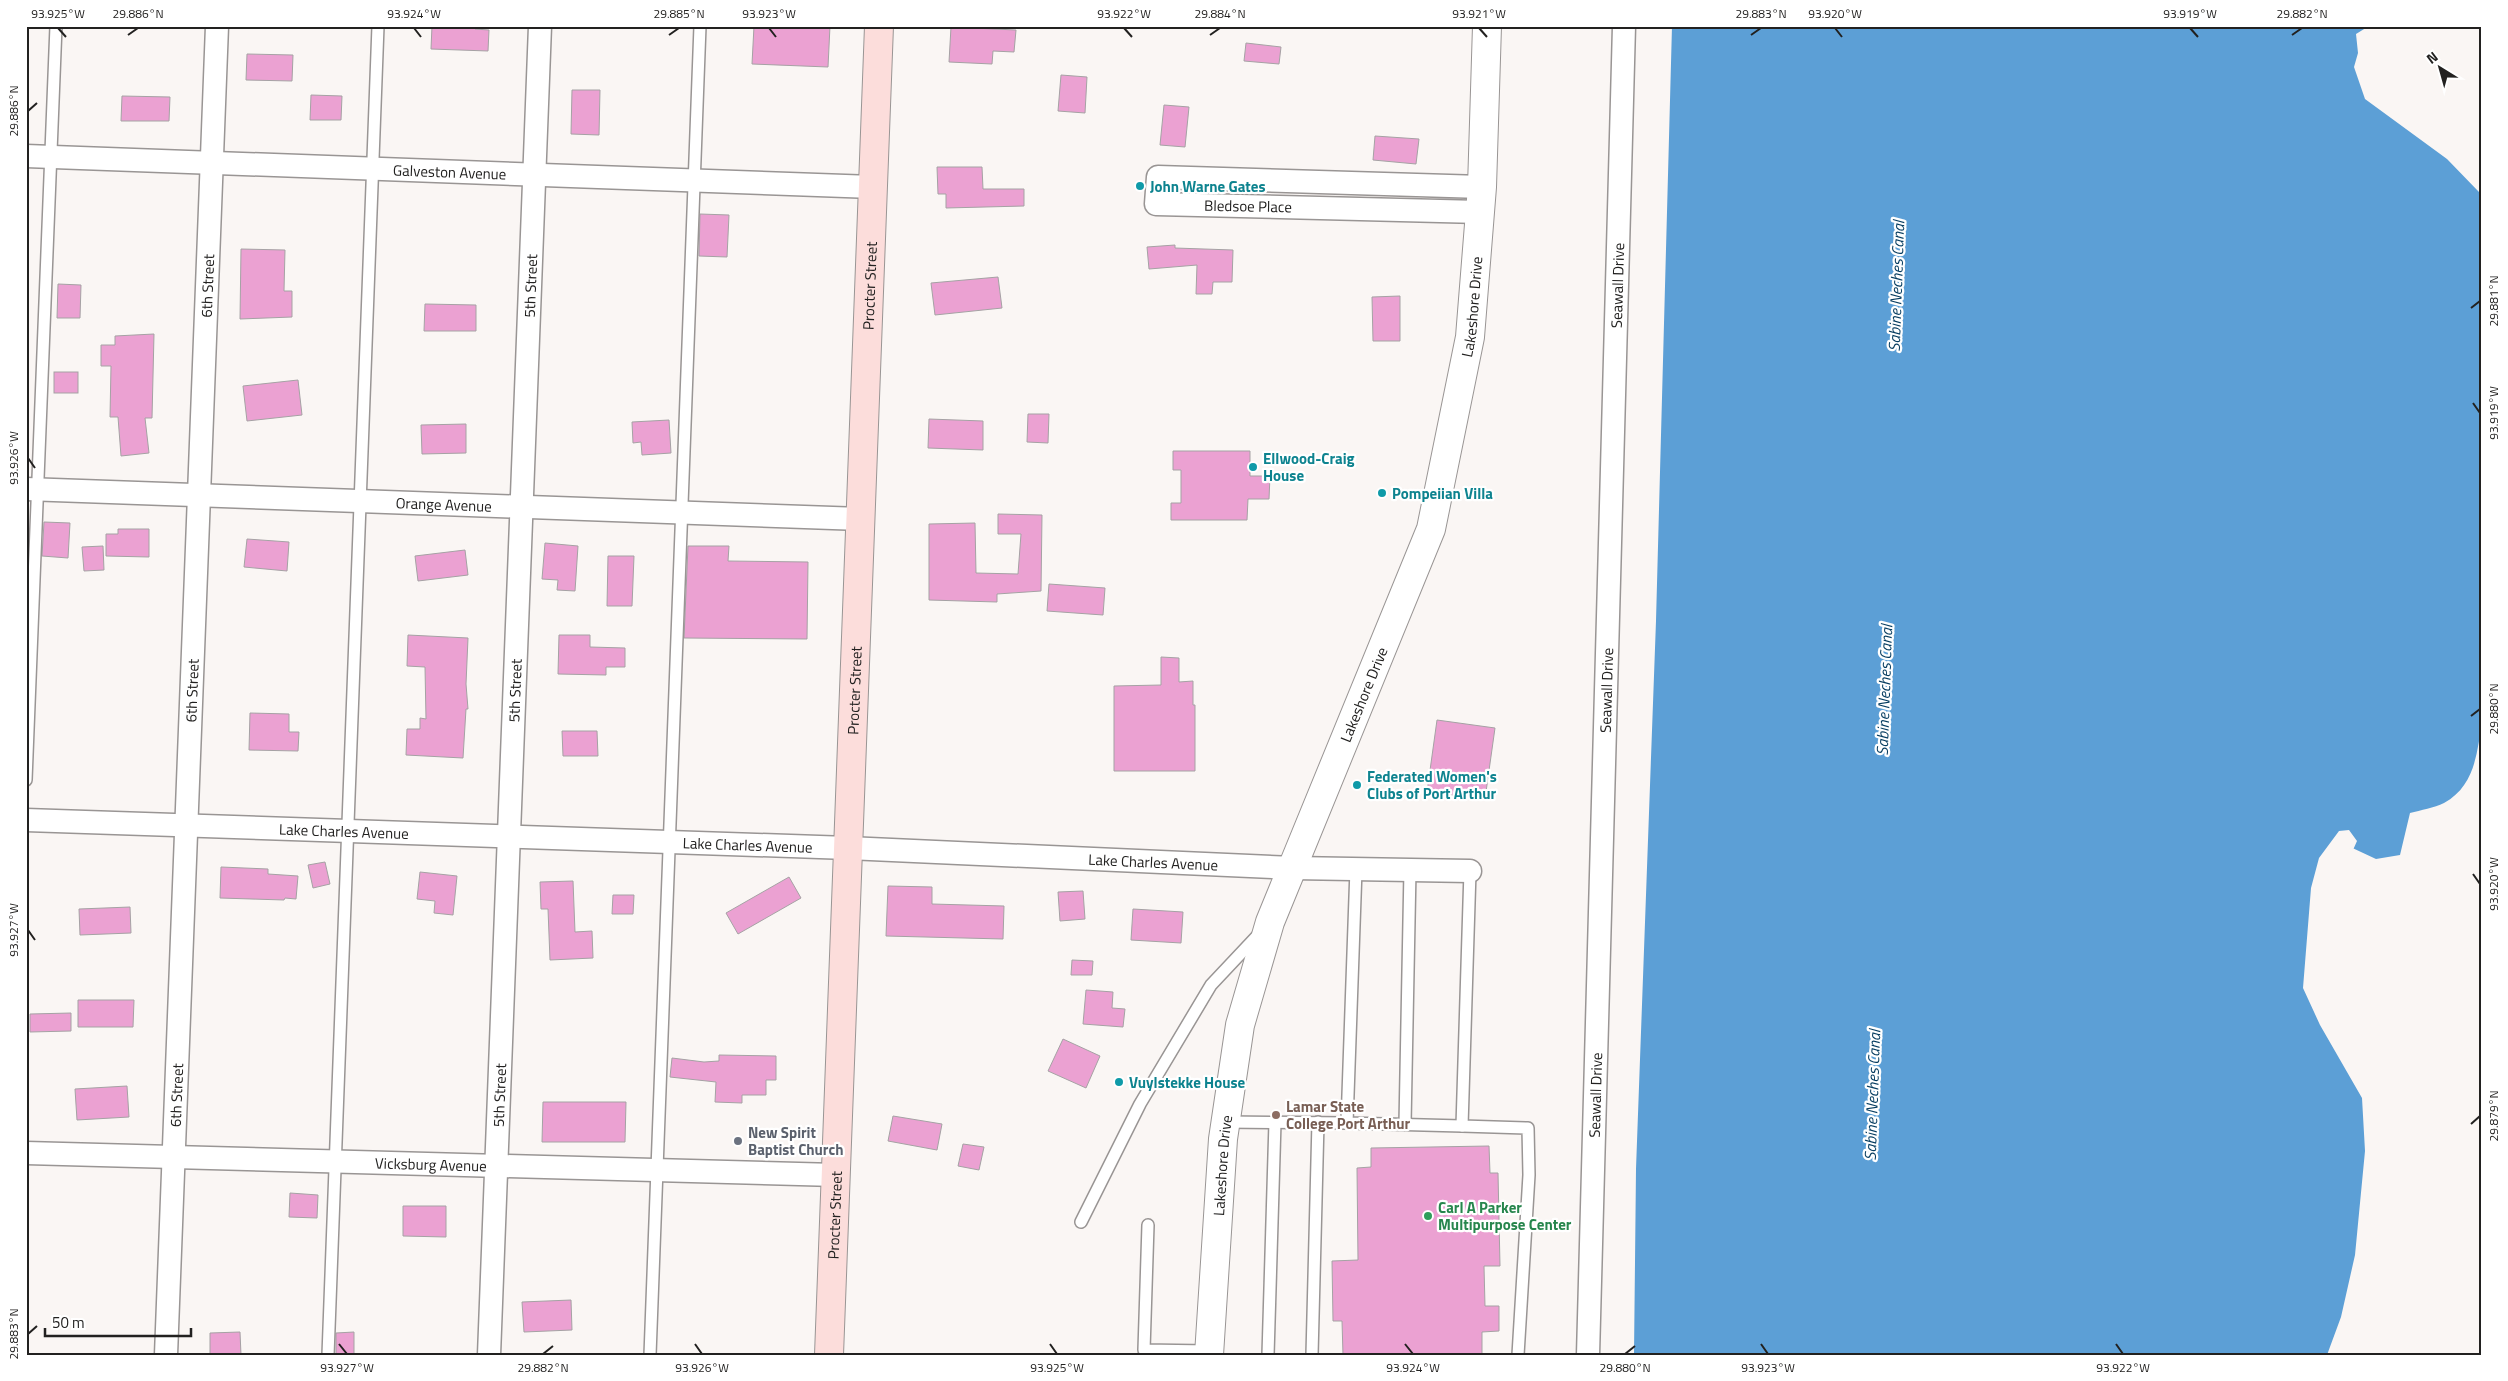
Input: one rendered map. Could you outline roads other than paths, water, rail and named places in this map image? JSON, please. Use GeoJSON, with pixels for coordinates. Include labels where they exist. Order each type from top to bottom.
{"type":"FeatureCollection","features":[{"type":"Feature","properties":{"kind":"main road","name":"Procter Street"},"geometry":{"type":"LineString","coordinates":[[829,1355],[879,26]]}},
{"type":"Feature","properties":{"kind":"street","name":"6th Street"},"geometry":{"type":"LineString","coordinates":[[166,1355],[216,26]]}},
{"type":"Feature","properties":{"kind":"street","name":"5th Street"},"geometry":{"type":"LineString","coordinates":[[489,1355],[540,26]]}},
{"type":"Feature","properties":{"kind":"street","name":"Lakeshore Drive"},"geometry":{"type":"LineString","coordinates":[[1209,1353],[1226,1122],[1240,1025],[1270,922],[1294,868],[1431,529],[1470,337],[1481,199],[1487,26]]}},
{"type":"Feature","properties":{"kind":"street","name":"Seawall Drive"},"geometry":{"type":"LineString","coordinates":[[1588,1355],[1624,26]]}},
{"type":"Feature","properties":{"kind":"street","name":"Galveston Avenue"},"geometry":{"type":"LineString","coordinates":[[26,156],[873,187]]}},
{"type":"Feature","properties":{"kind":"street","name":"Bledsoe Place"},"geometry":{"type":"LineString","coordinates":[[1158,177],[1481,199],[1156,204],[1158,177]]}},
{"type":"Feature","properties":{"kind":"street","name":"Orange Avenue"},"geometry":{"type":"LineString","coordinates":[[31,489],[522,505],[861,519]]}},
{"type":"Feature","properties":{"kind":"street","name":"Lake Charles Avenue"},"geometry":{"type":"LineString","coordinates":[[26,820],[848,848],[1294,868],[1470,871]]}},
{"type":"Feature","properties":{"kind":"street","name":"Vicksburg Avenue"},"geometry":{"type":"LineString","coordinates":[[26,1152],[836,1175]]}},
{"type":"Feature","properties":{"kind":"lane"},"geometry":{"type":"LineString","coordinates":[[26,780],[31,489],[51,157],[56,26]]}},
{"type":"Feature","properties":{"kind":"lane"},"geometry":{"type":"LineString","coordinates":[[328,1355],[378,26]]}},
{"type":"Feature","properties":{"kind":"lane"},"geometry":{"type":"LineString","coordinates":[[650,1355],[700,26]]}},
{"type":"Feature","properties":{"kind":"lane"},"geometry":{"type":"LineString","coordinates":[[1347,1123],[1356,870]]}},
{"type":"Feature","properties":{"kind":"lane"},"geometry":{"type":"LineString","coordinates":[[1405,1124],[1410,870]]}},
{"type":"Feature","properties":{"kind":"lane"},"geometry":{"type":"LineString","coordinates":[[1462,1126],[1470,871]]}},
{"type":"Feature","properties":{"kind":"lane"},"geometry":{"type":"LineString","coordinates":[[1081,1222],[1140,1104],[1211,985],[1270,922]]}},
{"type":"Feature","properties":{"kind":"lane"},"geometry":{"type":"LineString","coordinates":[[1226,1122],[1318,1122],[1528,1128],[1529,1175],[1518,1355]]}},
{"type":"Feature","properties":{"kind":"lane"},"geometry":{"type":"LineString","coordinates":[[1268,1355],[1275,1122]]}},
{"type":"Feature","properties":{"kind":"lane"},"geometry":{"type":"LineString","coordinates":[[1312,1355],[1318,1122]]}},
{"type":"Feature","properties":{"kind":"lane"},"geometry":{"type":"LineString","coordinates":[[1148,1225],[1144,1350],[1209,1353]]}},
{"type":"Feature","properties":{"kind":"water","name":"Sabine Neches Canal"},"geometry":{"type":"Polygon","coordinates":[[[1672,26],[2369,26],[2356,34],[2358,53],[2354,67],[2365,99],[2447,159],[2479,192],[2482,198],[2482,722],[2476,757],[2468,778],[2454,796],[2440,805],[2410,813],[2400,855],[2376,859],[2346,845],[2327,884],[2316,983],[2376,1098],[2343,1355],[1634,1355],[1636,1169],[1656,621],[1672,26]]]}},
{"type":"Feature","properties":{"kind":"place","name":"John Warne Gates"},"geometry":{"type":"Point","coordinates":[1140,186]}},
{"type":"Feature","properties":{"kind":"place","name":"Ellwood-Craig House"},"geometry":{"type":"Point","coordinates":[1253,467]}},
{"type":"Feature","properties":{"kind":"place","name":"Pompeiian Villa"},"geometry":{"type":"Point","coordinates":[1382,493]}},
{"type":"Feature","properties":{"kind":"place","name":"Federated Women's Clubs of Port Arthur"},"geometry":{"type":"Point","coordinates":[1357,785]}},
{"type":"Feature","properties":{"kind":"place","name":"Vuylstekke House"},"geometry":{"type":"Point","coordinates":[1119,1082]}},
{"type":"Feature","properties":{"kind":"place","name":"Lamar State College Port Arthur"},"geometry":{"type":"Point","coordinates":[1276,1115]}},
{"type":"Feature","properties":{"kind":"place","name":"New Spirit Baptist Church"},"geometry":{"type":"Point","coordinates":[738,1141]}},
{"type":"Feature","properties":{"kind":"place","name":"Carl A Parker Multipurpose Center"},"geometry":{"type":"Point","coordinates":[1428,1216]}}]}
